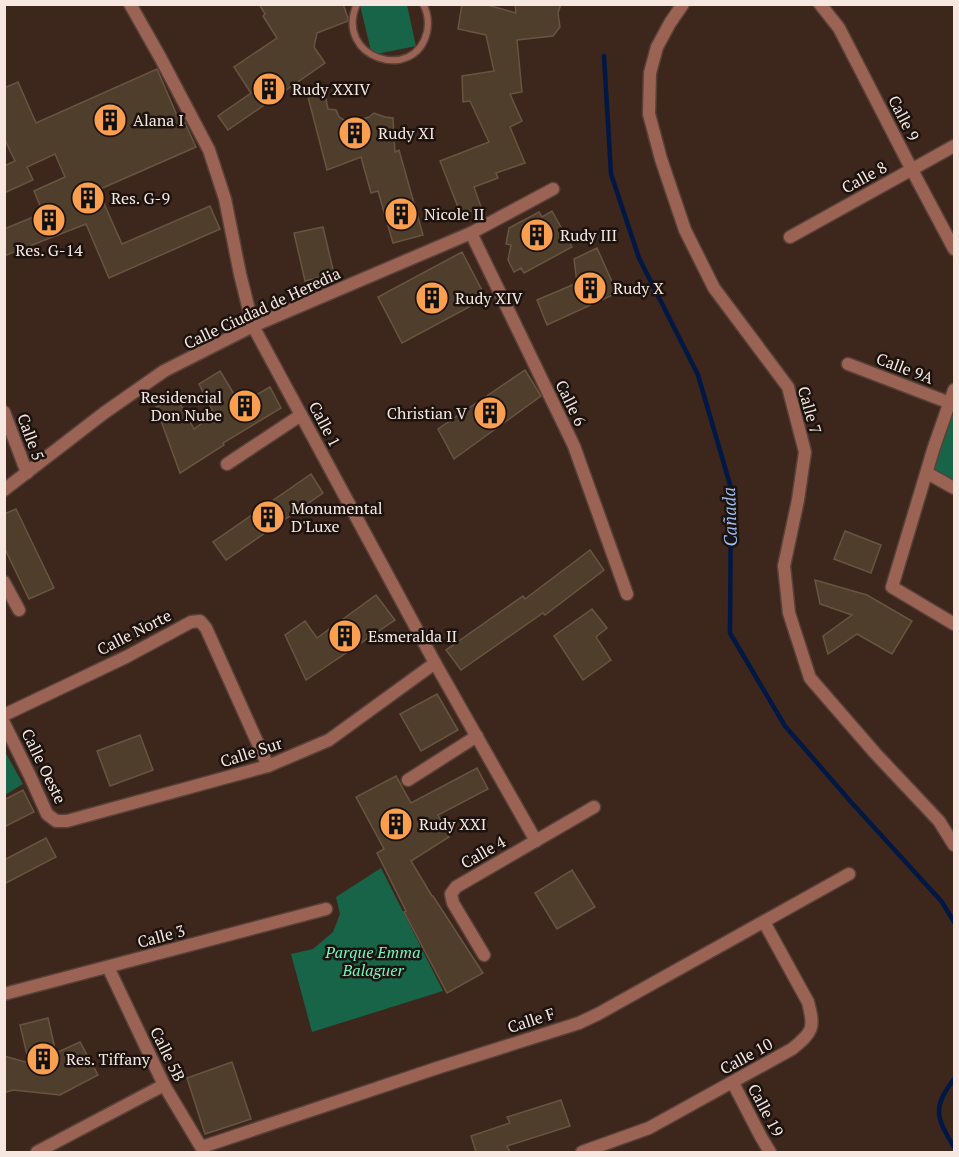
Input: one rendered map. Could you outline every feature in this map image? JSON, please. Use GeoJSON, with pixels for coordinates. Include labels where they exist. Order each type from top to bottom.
{"type":"FeatureCollection","features":[{"type":"Feature","properties":{"kind":"street","name":"Calle 1"},"geometry":{"type":"LineString","coordinates":[[130,4],[209,150],[225,199],[253,326],[435,663],[536,841]]}},
{"type":"Feature","properties":{"kind":"street","name":"Calle 7"},"geometry":{"type":"LineString","coordinates":[[683,4],[657,47],[650,74],[649,114],[661,159],[685,230],[714,288],[788,387],[805,452],[798,500],[784,566],[789,613],[810,678],[875,753],[939,821],[954,845]]}},
{"type":"Feature","properties":{"kind":"street","name":"Calle 9"},"geometry":{"type":"LineString","coordinates":[[820,4],[839,28],[954,249]]}},
{"type":"Feature","properties":{"kind":"street","name":"Calle 8"},"geometry":{"type":"LineString","coordinates":[[790,237],[954,146]]}},
{"type":"Feature","properties":{"kind":"street","name":"Calle Ciudad de Heredia"},"geometry":{"type":"LineString","coordinates":[[4,490],[104,413],[164,372],[253,326],[471,233],[553,189]]}},
{"type":"Feature","properties":{"kind":"street","name":"Calle 6"},"geometry":{"type":"LineString","coordinates":[[471,233],[574,446],[627,594]]}},
{"type":"Feature","properties":{"kind":"street","name":"Calle 9A"},"geometry":{"type":"LineString","coordinates":[[848,364],[950,403]]}},
{"type":"Feature","properties":{"kind":"street"},"geometry":{"type":"LineString","coordinates":[[954,390],[934,447],[892,587],[954,624]]}},
{"type":"Feature","properties":{"kind":"street","name":"Calle 5"},"geometry":{"type":"LineString","coordinates":[[4,412],[27,473]]}},
{"type":"Feature","properties":{"kind":"street"},"geometry":{"type":"LineString","coordinates":[[227,464],[301,415]]}},
{"type":"Feature","properties":{"kind":"street"},"geometry":{"type":"LineString","coordinates":[[927,473],[954,488]]}},
{"type":"Feature","properties":{"kind":"street"},"geometry":{"type":"LineString","coordinates":[[4,582],[19,610]]}},
{"type":"Feature","properties":{"kind":"street","name":"Calle Norte"},"geometry":{"type":"LineString","coordinates":[[4,715],[126,657],[190,622],[200,621],[206,628],[268,766]]}},
{"type":"Feature","properties":{"kind":"street","name":"Calle Sur"},"geometry":{"type":"LineString","coordinates":[[56,821],[67,821],[268,766],[329,740],[435,663]]}},
{"type":"Feature","properties":{"kind":"street","name":"Calle Oeste"},"geometry":{"type":"LineString","coordinates":[[4,723],[46,814],[56,821]]}},
{"type":"Feature","properties":{"kind":"street"},"geometry":{"type":"LineString","coordinates":[[408,780],[477,736]]}},
{"type":"Feature","properties":{"kind":"street","name":"Calle 4"},"geometry":{"type":"LineString","coordinates":[[484,954],[453,903],[451,894],[456,887],[594,807]]}},
{"type":"Feature","properties":{"kind":"street","name":"Calle F"},"geometry":{"type":"LineString","coordinates":[[203,1150],[437,1068],[579,1023],[849,874]]}},
{"type":"Feature","properties":{"kind":"street","name":"Calle 3"},"geometry":{"type":"LineString","coordinates":[[4,994],[326,909]]}},
{"type":"Feature","properties":{"kind":"street","name":"Calle 10"},"geometry":{"type":"LineString","coordinates":[[582,1152],[649,1128],[792,1050],[803,1040],[812,1028],[812,1016],[808,1002],[764,922]]}},
{"type":"Feature","properties":{"kind":"street","name":"Calle 5B"},"geometry":{"type":"LineString","coordinates":[[108,967],[165,1085],[203,1150]]}},
{"type":"Feature","properties":{"kind":"street","name":"Calle 19"},"geometry":{"type":"LineString","coordinates":[[733,1083],[770,1152]]}},
{"type":"Feature","properties":{"kind":"street"},"geometry":{"type":"LineString","coordinates":[[39,1152],[165,1085]]}},
{"type":"Feature","properties":{"kind":"lane"},"geometry":{"type":"LineString","coordinates":[[357,4],[353,18],[353,30],[357,42],[375,58],[387,61],[399,60],[420,47],[426,36],[428,23],[423,4]]}},
{"type":"Feature","properties":{"kind":"green space"},"geometry":{"type":"Polygon","coordinates":[[[360,5],[407,5],[416,46],[372,55],[360,5]]]}},
{"type":"Feature","properties":{"kind":"green space"},"geometry":{"type":"Polygon","coordinates":[[[954,393],[954,488],[927,473],[954,393]]]}},
{"type":"Feature","properties":{"kind":"green space"},"geometry":{"type":"Polygon","coordinates":[[[4,750],[23,784],[5,795],[4,795],[4,750]]]}},
{"type":"Feature","properties":{"kind":"green space","name":"Parque Emma Balaguer"},"geometry":{"type":"Polygon","coordinates":[[[381,868],[443,991],[312,1032],[291,954],[313,949],[333,932],[340,914],[336,897],[381,868]]]}},
{"type":"Feature","properties":{"kind":"building"},"geometry":{"type":"Polygon","coordinates":[[[259,4],[343,4],[348,21],[317,33],[314,47],[325,63],[228,130],[218,116],[251,93],[234,67],[277,38],[263,16],[265,14],[259,4]]]}},
{"type":"Feature","properties":{"kind":"building"},"geometry":{"type":"Polygon","coordinates":[[[462,4],[484,4],[516,13],[515,4],[561,4],[558,13],[560,27],[553,36],[517,40],[522,92],[510,94],[522,121],[510,127],[525,163],[496,173],[498,178],[474,187],[481,207],[461,215],[440,161],[489,142],[470,101],[463,102],[462,76],[494,71],[486,35],[458,29],[462,4]]]}},
{"type":"Feature","properties":{"kind":"building"},"geometry":{"type":"Polygon","coordinates":[[[157,69],[181,125],[185,123],[196,147],[98,190],[122,244],[210,206],[220,229],[109,278],[86,224],[4,256],[4,229],[43,213],[34,191],[65,177],[55,154],[27,167],[33,180],[4,193],[4,166],[15,161],[4,138],[4,88],[18,82],[36,123],[157,69]]]}},
{"type":"Feature","properties":{"kind":"building"},"geometry":{"type":"Polygon","coordinates":[[[325,94],[328,109],[336,110],[339,117],[361,131],[362,119],[374,113],[393,118],[395,152],[399,150],[423,235],[393,243],[378,191],[371,193],[361,157],[327,170],[308,97],[325,94]]]}},
{"type":"Feature","properties":{"kind":"building","name":"Rudy III"},"geometry":{"type":"Polygon","coordinates":[[[552,211],[572,247],[524,273],[521,268],[514,272],[508,260],[511,245],[506,244],[509,228],[539,212],[542,217],[552,211]]]}},
{"type":"Feature","properties":{"kind":"building"},"geometry":{"type":"Polygon","coordinates":[[[323,227],[334,274],[305,281],[294,233],[323,227]]]}},
{"type":"Feature","properties":{"kind":"building","name":"Rudy X"},"geometry":{"type":"Polygon","coordinates":[[[597,248],[617,293],[547,325],[537,300],[577,283],[574,259],[597,248]]]}},
{"type":"Feature","properties":{"kind":"building","name":"Rudy XIV"},"geometry":{"type":"Polygon","coordinates":[[[462,252],[486,298],[402,343],[378,297],[462,252]]]}},
{"type":"Feature","properties":{"kind":"building","name":"Christian V"},"geometry":{"type":"Polygon","coordinates":[[[525,370],[541,396],[454,459],[438,429],[525,370]]]}},
{"type":"Feature","properties":{"kind":"building"},"geometry":{"type":"Polygon","coordinates":[[[220,371],[240,404],[270,387],[281,408],[223,443],[224,445],[180,473],[156,407],[177,398],[194,429],[214,414],[199,384],[220,371]]]}},
{"type":"Feature","properties":{"kind":"building","name":"Monumental D'Luxe"},"geometry":{"type":"Polygon","coordinates":[[[311,474],[323,493],[226,560],[213,542],[311,474]]]}},
{"type":"Feature","properties":{"kind":"building"},"geometry":{"type":"Polygon","coordinates":[[[16,509],[54,588],[29,599],[4,547],[4,514],[16,509]]]}},
{"type":"Feature","properties":{"kind":"building"},"geometry":{"type":"Polygon","coordinates":[[[845,531],[881,545],[871,573],[834,559],[845,531]]]}},
{"type":"Feature","properties":{"kind":"building"},"geometry":{"type":"Polygon","coordinates":[[[590,550],[604,570],[545,615],[543,613],[461,670],[446,650],[523,596],[525,599],[590,550]]]}},
{"type":"Feature","properties":{"kind":"building"},"geometry":{"type":"Polygon","coordinates":[[[815,580],[867,595],[912,621],[892,654],[857,634],[828,654],[823,636],[852,615],[820,604],[815,580]]]}},
{"type":"Feature","properties":{"kind":"building","name":"Esmeralda II"},"geometry":{"type":"Polygon","coordinates":[[[376,595],[395,620],[306,680],[285,635],[305,621],[317,638],[376,595]]]}},
{"type":"Feature","properties":{"kind":"building"},"geometry":{"type":"Polygon","coordinates":[[[592,609],[607,628],[596,637],[611,660],[583,680],[554,636],[592,609]]]}},
{"type":"Feature","properties":{"kind":"building"},"geometry":{"type":"Polygon","coordinates":[[[437,694],[458,730],[421,751],[400,714],[437,694]]]}},
{"type":"Feature","properties":{"kind":"building"},"geometry":{"type":"Polygon","coordinates":[[[140,735],[153,770],[110,786],[97,751],[140,735]]]}},
{"type":"Feature","properties":{"kind":"building"},"geometry":{"type":"Polygon","coordinates":[[[477,768],[488,789],[438,815],[449,837],[411,861],[483,973],[447,993],[404,912],[406,911],[377,853],[384,849],[356,797],[396,776],[411,803],[477,768]]]}},
{"type":"Feature","properties":{"kind":"building"},"geometry":{"type":"Polygon","coordinates":[[[23,790],[34,812],[4,827],[4,800],[23,790]]]}},
{"type":"Feature","properties":{"kind":"building"},"geometry":{"type":"Polygon","coordinates":[[[46,838],[56,857],[4,884],[4,860],[46,838]]]}},
{"type":"Feature","properties":{"kind":"building"},"geometry":{"type":"Polygon","coordinates":[[[572,870],[595,907],[557,929],[535,893],[572,870]]]}},
{"type":"Feature","properties":{"kind":"building","name":"Res. Tiffany"},"geometry":{"type":"Polygon","coordinates":[[[48,1018],[56,1053],[80,1042],[98,1075],[60,1095],[13,1090],[4,1093],[4,1056],[29,1063],[20,1025],[48,1018]]]}},
{"type":"Feature","properties":{"kind":"building"},"geometry":{"type":"Polygon","coordinates":[[[232,1062],[251,1119],[205,1134],[187,1078],[232,1062]]]}},
{"type":"Feature","properties":{"kind":"building"},"geometry":{"type":"Polygon","coordinates":[[[561,1100],[570,1126],[507,1146],[510,1152],[476,1152],[471,1136],[510,1123],[507,1117],[561,1100]]]}},
{"type":"Feature","properties":{"kind":"waterway","name":"Cañada"},"geometry":{"type":"LineString","coordinates":[[604,56],[611,174],[639,258],[698,375],[731,488],[730,633],[785,726],[942,902],[954,922]]}},
{"type":"Feature","properties":{"kind":"waterway","name":"Cañada"},"geometry":{"type":"LineString","coordinates":[[954,1079],[942,1098],[939,1113],[943,1128],[954,1147]]}},
{"type":"Feature","properties":{"kind":"place","name":"Rudy XXIV"},"geometry":{"type":"Point","coordinates":[269,89]}},
{"type":"Feature","properties":{"kind":"place","name":"Alana I"},"geometry":{"type":"Point","coordinates":[110,120]}},
{"type":"Feature","properties":{"kind":"place","name":"Rudy XI"},"geometry":{"type":"Point","coordinates":[355,133]}},
{"type":"Feature","properties":{"kind":"place","name":"Res. G-9"},"geometry":{"type":"Point","coordinates":[88,198]}},
{"type":"Feature","properties":{"kind":"place","name":"Nicole II"},"geometry":{"type":"Point","coordinates":[401,214]}},
{"type":"Feature","properties":{"kind":"place","name":"Res. G-14"},"geometry":{"type":"Point","coordinates":[49,220]}},
{"type":"Feature","properties":{"kind":"place","name":"Rudy III"},"geometry":{"type":"Point","coordinates":[537,235]}},
{"type":"Feature","properties":{"kind":"place","name":"Rudy X"},"geometry":{"type":"Point","coordinates":[590,288]}},
{"type":"Feature","properties":{"kind":"place","name":"Rudy XIV"},"geometry":{"type":"Point","coordinates":[432,298]}},
{"type":"Feature","properties":{"kind":"place","name":"Residencial Don Nube"},"geometry":{"type":"Point","coordinates":[245,406]}},
{"type":"Feature","properties":{"kind":"place","name":"Christian V"},"geometry":{"type":"Point","coordinates":[490,413]}},
{"type":"Feature","properties":{"kind":"place","name":"Monumental D'Luxe"},"geometry":{"type":"Point","coordinates":[268,517]}},
{"type":"Feature","properties":{"kind":"place","name":"Esmeralda II"},"geometry":{"type":"Point","coordinates":[345,636]}},
{"type":"Feature","properties":{"kind":"place","name":"Rudy XXI"},"geometry":{"type":"Point","coordinates":[396,824]}},
{"type":"Feature","properties":{"kind":"place","name":"Res. Tiffany"},"geometry":{"type":"Point","coordinates":[43,1059]}}]}
